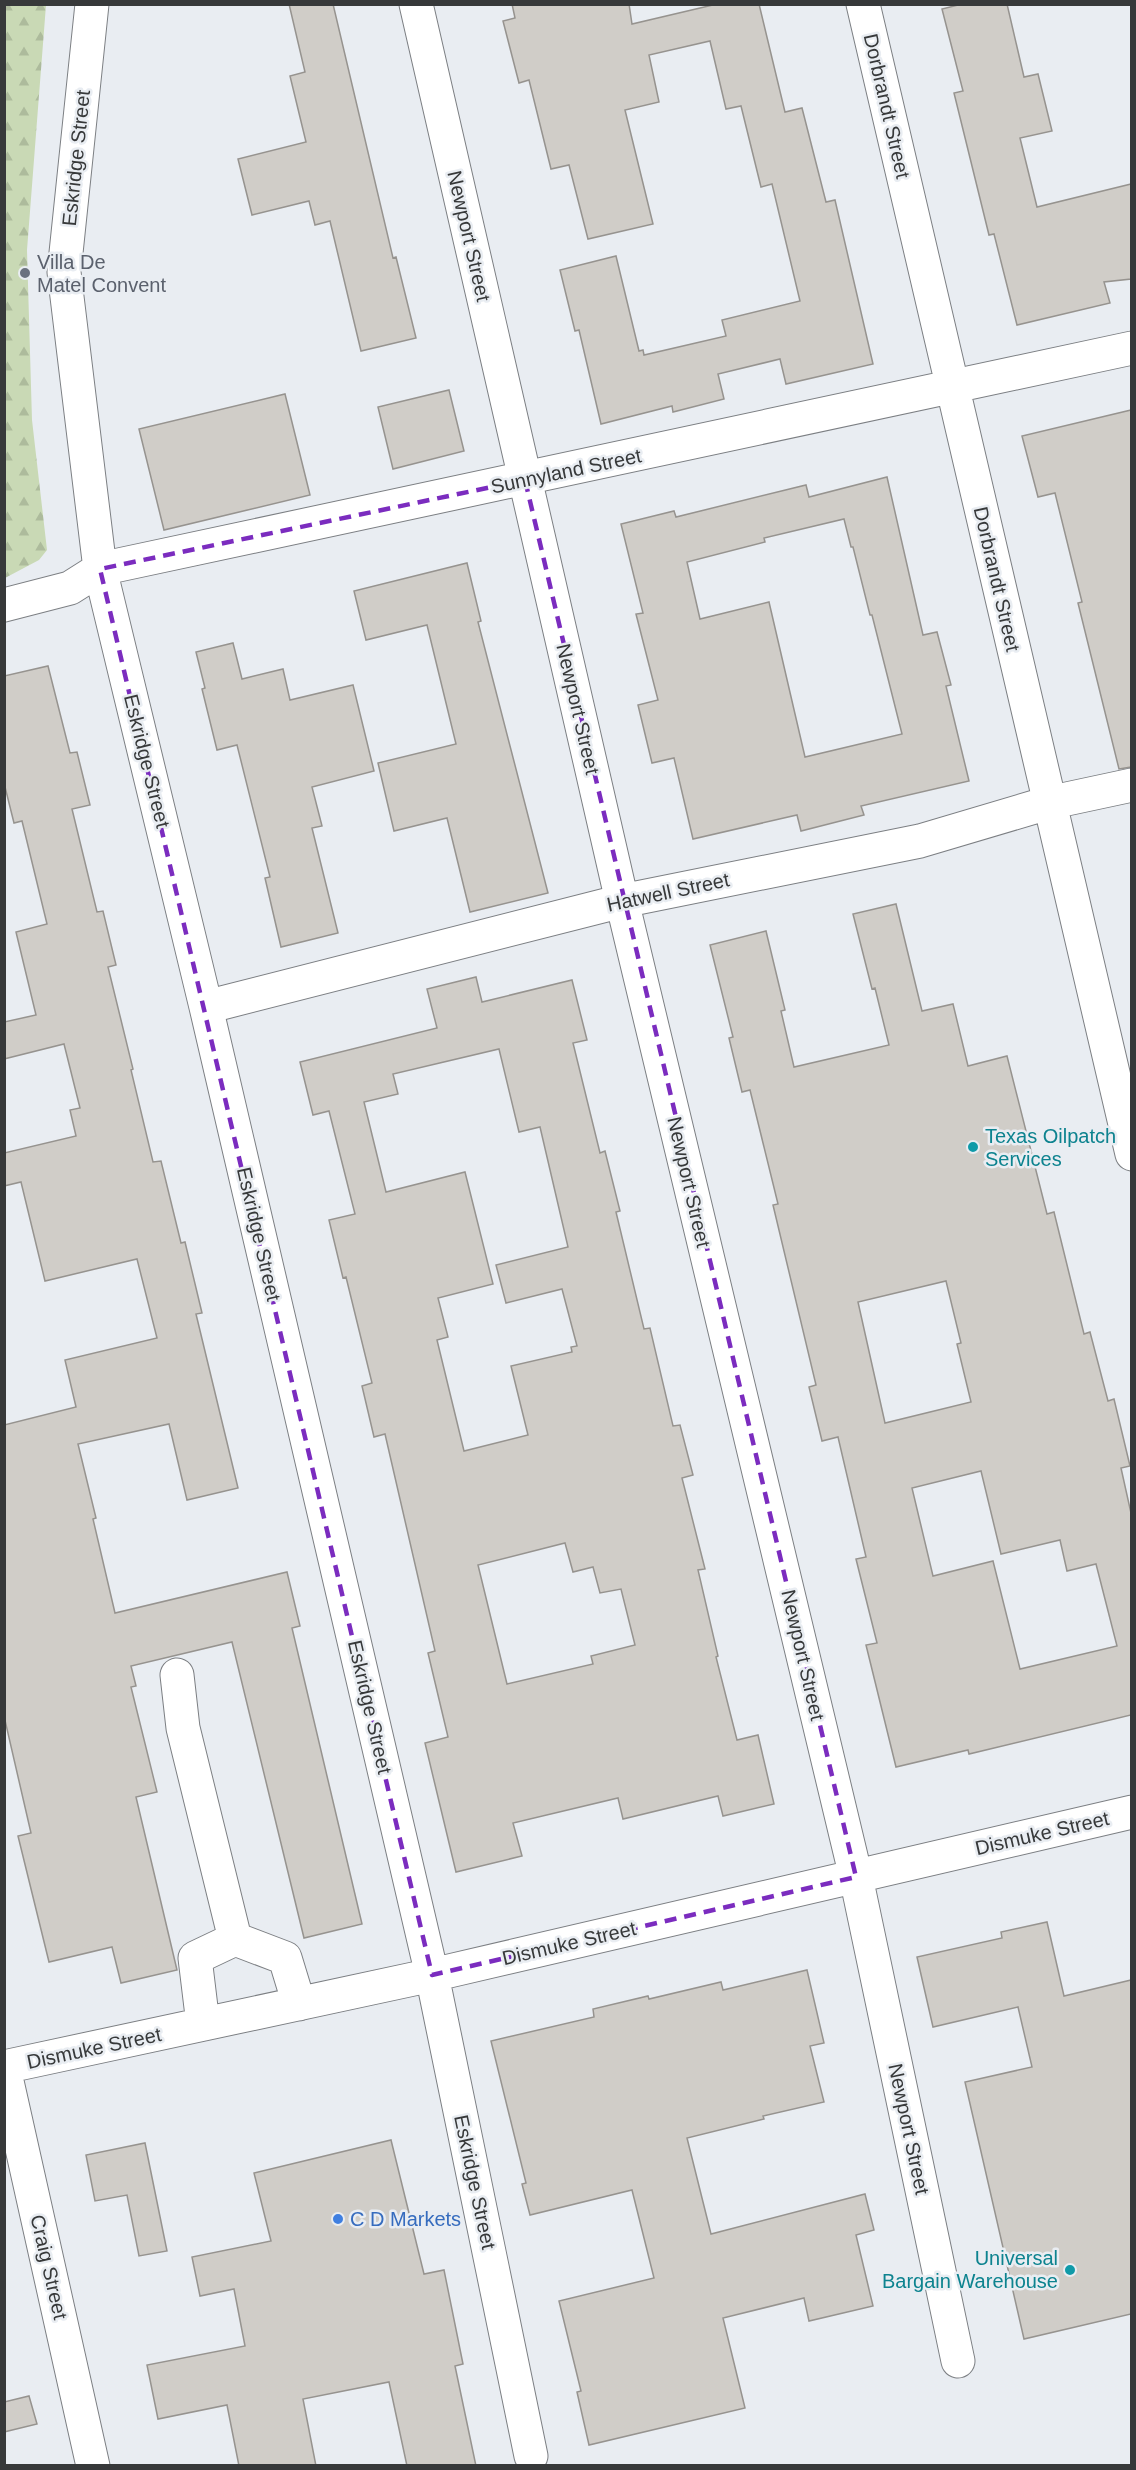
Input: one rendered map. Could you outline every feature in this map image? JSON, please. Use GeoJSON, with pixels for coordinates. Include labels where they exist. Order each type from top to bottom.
{"type":"FeatureCollection","features":[{"type":"Feature","properties":{"kind":"street","name":"Eskridge Street"},"geometry":{"type":"LineString","coordinates":[[92,4],[64,272],[100,569],[206,1007],[432,1975],[531,2456]]}},
{"type":"Feature","properties":{"kind":"street","name":"Newport Street"},"geometry":{"type":"LineString","coordinates":[[416,4],[622,901],[856,1877],[958,2361]]}},
{"type":"Feature","properties":{"kind":"street","name":"Dorbrandt Street"},"geometry":{"type":"LineString","coordinates":[[863,4],[1131,1154]]}},
{"type":"Feature","properties":{"kind":"street","name":"Sunnyland Street"},"geometry":{"type":"LineString","coordinates":[[4,605],[70,588],[100,569],[525,480],[1131,348]]}},
{"type":"Feature","properties":{"kind":"street","name":"Hatwell Street"},"geometry":{"type":"LineString","coordinates":[[206,1007],[622,901],[920,841],[1048,802],[1131,785]]}},
{"type":"Feature","properties":{"kind":"street"},"geometry":{"type":"LineString","coordinates":[[177,1675],[183,1728],[236,1939]]}},
{"type":"Feature","properties":{"kind":"street","name":"Dismuke Street"},"geometry":{"type":"LineString","coordinates":[[4,2067],[432,1975],[1131,1812]]}},
{"type":"Feature","properties":{"kind":"street"},"geometry":{"type":"LineString","coordinates":[[203,2024],[195,1958],[236,1939],[285,1958],[299,2004]]}},
{"type":"Feature","properties":{"kind":"street","name":"Craig Street"},"geometry":{"type":"LineString","coordinates":[[4,2067],[93,2466]]}},
{"type":"Feature","properties":{"kind":"highlighted area"},"geometry":{"type":"Polygon","coordinates":[[[525,480],[856,1877],[432,1975],[100,569],[525,480]]]}},
{"type":"Feature","properties":{"kind":"green space","name":"Villa De Matel Convent"},"geometry":{"type":"Polygon","coordinates":[[[4,5],[46,5],[27,250],[32,420],[47,550],[39,560],[5,578],[4,5]]]}},
{"type":"Feature","properties":{"kind":"building"},"geometry":{"type":"Polygon","coordinates":[[[289,4],[333,4],[393,258],[396,257],[416,338],[361,351],[330,221],[315,225],[309,201],[252,215],[238,159],[306,142],[290,76],[305,72],[289,4]]]}},
{"type":"Feature","properties":{"kind":"building"},"geometry":{"type":"Polygon","coordinates":[[[512,4],[629,4],[632,24],[717,4],[759,4],[785,112],[802,108],[826,202],[835,200],[873,364],[786,384],[780,359],[718,374],[724,399],[673,412],[672,406],[601,424],[579,330],[575,331],[560,270],[616,256],[639,351],[643,350],[644,355],[726,336],[722,320],[800,301],[772,184],[761,187],[741,106],[726,109],[710,41],[649,55],[659,102],[625,110],[653,224],[588,239],[569,165],[551,169],[529,80],[519,83],[503,21],[515,18],[512,4]]]}},
{"type":"Feature","properties":{"kind":"building"},"geometry":{"type":"Polygon","coordinates":[[[962,4],[1007,4],[1024,77],[1038,74],[1052,131],[1020,138],[1037,207],[1131,184],[1131,279],[1104,282],[1110,303],[1017,325],[994,234],[989,235],[954,93],[963,91],[942,9],[962,4]]]}},
{"type":"Feature","properties":{"kind":"building"},"geometry":{"type":"Polygon","coordinates":[[[449,390],[464,451],[393,469],[378,407],[449,390]]]}},
{"type":"Feature","properties":{"kind":"building"},"geometry":{"type":"Polygon","coordinates":[[[285,394],[310,495],[164,530],[139,429],[285,394]]]}},
{"type":"Feature","properties":{"kind":"building"},"geometry":{"type":"Polygon","coordinates":[[[1131,410],[1131,767],[1119,769],[1078,603],[1082,602],[1055,493],[1038,497],[1022,436],[1131,410]]]}},
{"type":"Feature","properties":{"kind":"building"},"geometry":{"type":"Polygon","coordinates":[[[887,477],[923,635],[937,632],[951,685],[946,686],[969,781],[861,806],[864,815],[801,831],[797,815],[693,839],[674,758],[652,763],[638,705],[658,700],[636,614],[643,613],[621,524],[674,511],[676,517],[806,485],[809,497],[887,477]],[[844,519],[764,538],[765,542],[687,562],[700,619],[769,602],[805,757],[902,734],[872,615],[870,615],[853,547],[851,547],[844,519]]]}},
{"type":"Feature","properties":{"kind":"building"},"geometry":{"type":"Polygon","coordinates":[[[467,563],[481,621],[478,622],[548,893],[470,912],[447,818],[394,831],[378,763],[456,744],[427,625],[366,640],[354,591],[467,563]]]}},
{"type":"Feature","properties":{"kind":"building"},"geometry":{"type":"Polygon","coordinates":[[[233,643],[242,679],[283,669],[290,700],[353,685],[374,771],[312,787],[322,826],[312,828],[338,933],[281,947],[265,878],[270,877],[237,745],[217,750],[202,689],[205,688],[196,652],[233,643]]]}},
{"type":"Feature","properties":{"kind":"building"},"geometry":{"type":"Polygon","coordinates":[[[48,666],[70,753],[77,752],[90,805],[72,809],[97,912],[103,911],[116,965],[108,967],[133,1069],[131,1070],[153,1162],[161,1161],[181,1243],[185,1242],[202,1313],[196,1314],[238,1488],[187,1500],[169,1424],[78,1444],[115,1613],[287,1572],[300,1626],[292,1628],[362,1924],[304,1938],[232,1642],[131,1666],[136,1686],[131,1687],[157,1792],[136,1797],[177,1970],[121,1983],[112,1947],[49,1962],[18,1836],[31,1833],[4,1716],[4,1425],[76,1407],[65,1360],[157,1338],[137,1259],[45,1281],[21,1182],[4,1186],[4,1153],[76,1136],[70,1110],[80,1108],[64,1044],[4,1059],[4,1022],[36,1015],[16,932],[47,924],[22,821],[14,823],[4,783],[4,676],[48,666]]]}},
{"type":"Feature","properties":{"kind":"building"},"geometry":{"type":"Polygon","coordinates":[[[896,904],[922,1011],[953,1004],[968,1066],[1007,1056],[1047,1214],[1054,1212],[1084,1334],[1090,1332],[1108,1401],[1114,1399],[1130,1466],[1121,1468],[1131,1513],[1131,1715],[969,1754],[968,1750],[896,1767],[866,1645],[877,1643],[856,1559],[866,1557],[838,1437],[822,1441],[809,1387],[816,1385],[773,1205],[778,1204],[750,1090],[742,1092],[729,1038],[733,1037],[710,945],[766,931],[785,1010],[781,1011],[794,1067],[889,1045],[853,914],[896,904]],[[946,1281],[858,1302],[885,1423],[971,1402],[957,1344],[961,1343],[946,1281]],[[981,1471],[912,1488],[933,1576],[993,1561],[1020,1669],[1117,1646],[1096,1564],[1067,1571],[1060,1540],[1001,1554],[981,1471]]]}},
{"type":"Feature","properties":{"kind":"building"},"geometry":{"type":"Polygon","coordinates":[[[476,977],[482,1002],[572,980],[587,1040],[573,1043],[600,1153],[605,1151],[620,1211],[616,1212],[644,1329],[650,1328],[673,1426],[680,1425],[693,1475],[682,1478],[705,1569],[698,1570],[718,1656],[716,1657],[737,1740],[758,1735],[774,1804],[723,1816],[718,1796],[623,1819],[618,1798],[513,1823],[522,1856],[456,1872],[425,1743],[448,1737],[428,1653],[435,1651],[385,1434],[374,1437],[362,1386],[372,1383],[346,1277],[343,1278],[329,1220],[355,1214],[329,1111],[313,1115],[300,1062],[437,1028],[427,989],[476,977]],[[499,1049],[393,1074],[398,1094],[364,1102],[386,1192],[465,1172],[493,1284],[438,1298],[448,1337],[437,1340],[464,1451],[528,1435],[511,1366],[572,1352],[571,1347],[577,1346],[562,1289],[506,1303],[496,1265],[568,1247],[540,1127],[519,1132],[499,1049]],[[565,1543],[478,1565],[507,1684],[593,1664],[591,1656],[635,1645],[621,1589],[600,1593],[593,1567],[573,1572],[565,1543]]]}},
{"type":"Feature","properties":{"kind":"building"},"geometry":{"type":"Polygon","coordinates":[[[1047,1922],[1064,1996],[1131,1980],[1131,2314],[1024,2339],[965,2082],[1032,2067],[1018,2007],[933,2027],[917,1957],[1002,1938],[1001,1932],[1047,1922]]]}},
{"type":"Feature","properties":{"kind":"building"},"geometry":{"type":"Polygon","coordinates":[[[807,1970],[824,2043],[810,2046],[824,2102],[763,2116],[764,2119],[687,2138],[711,2234],[865,2194],[874,2230],[856,2235],[873,2306],[809,2321],[804,2298],[723,2318],[745,2408],[589,2445],[577,2392],[581,2391],[559,2301],[654,2278],[632,2190],[530,2215],[522,2184],[526,2183],[491,2041],[594,2017],[593,2009],[648,1996],[649,1999],[721,1982],[723,1990],[807,1970]]]}},
{"type":"Feature","properties":{"kind":"building"},"geometry":{"type":"Polygon","coordinates":[[[391,2140],[424,2274],[444,2270],[463,2364],[455,2366],[476,2466],[407,2466],[389,2382],[303,2399],[316,2466],[239,2466],[227,2405],[158,2419],[147,2365],[245,2346],[234,2289],[200,2296],[192,2257],[271,2241],[254,2173],[391,2140]]]}},
{"type":"Feature","properties":{"kind":"building"},"geometry":{"type":"Polygon","coordinates":[[[145,2143],[167,2251],[139,2256],[127,2195],[95,2201],[86,2155],[145,2143]]]}},
{"type":"Feature","properties":{"kind":"building"},"geometry":{"type":"Polygon","coordinates":[[[29,2396],[37,2424],[4,2432],[4,2402],[29,2396]]]}},
{"type":"Feature","properties":{"kind":"place","name":"Villa De Matel Convent"},"geometry":{"type":"Point","coordinates":[25,273]}},
{"type":"Feature","properties":{"kind":"place","name":"Texas Oilpatch Services"},"geometry":{"type":"Point","coordinates":[973,1147]}},
{"type":"Feature","properties":{"kind":"place","name":"C D Markets"},"geometry":{"type":"Point","coordinates":[338,2219]}},
{"type":"Feature","properties":{"kind":"place","name":"Universal Bargain Warehouse"},"geometry":{"type":"Point","coordinates":[1070,2270]}}]}
